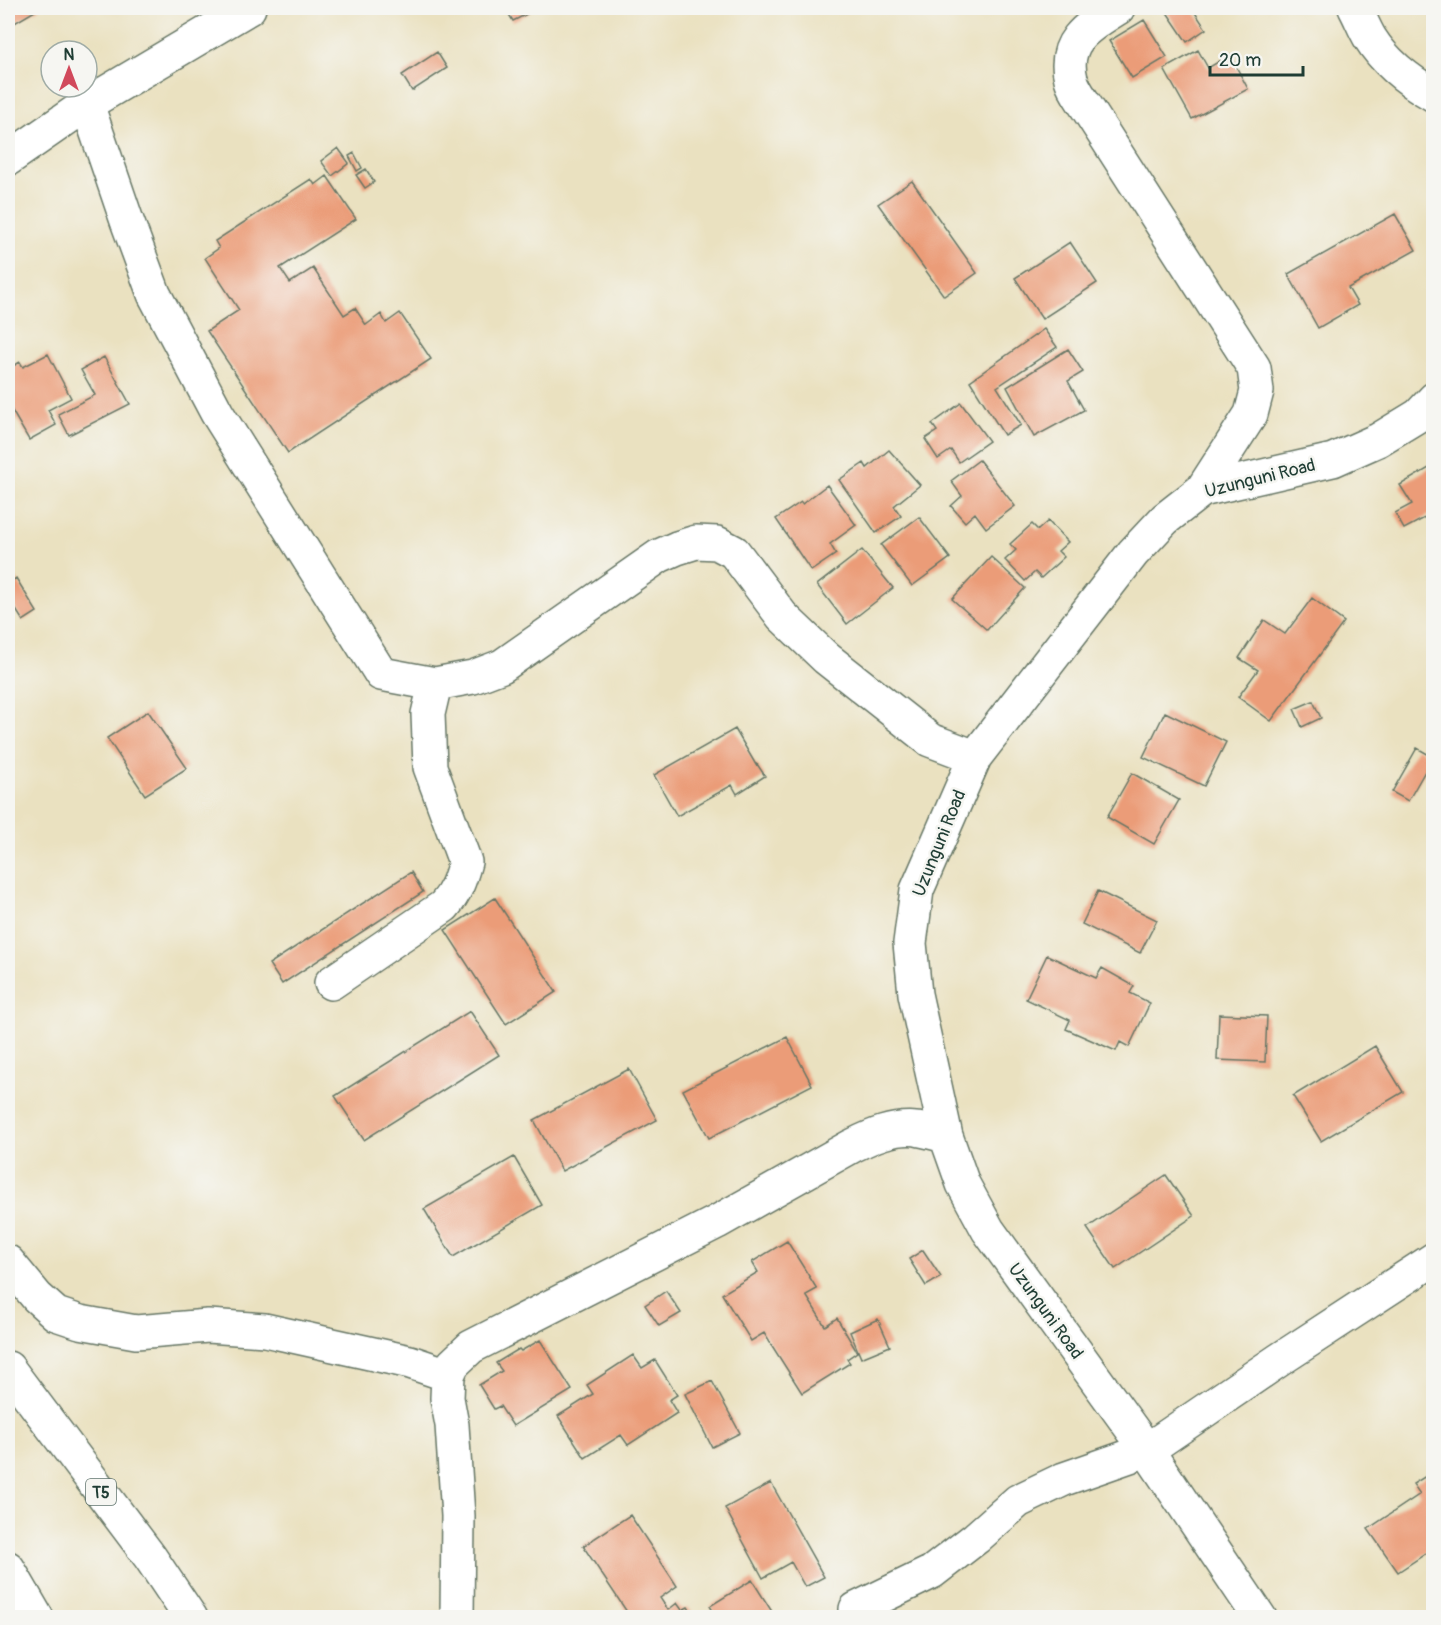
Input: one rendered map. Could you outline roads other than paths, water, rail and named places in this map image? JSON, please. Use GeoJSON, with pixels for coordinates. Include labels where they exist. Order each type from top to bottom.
{"type":"FeatureCollection","features":[{"type":"Feature","properties":{"kind":"main road"},"geometry":{"type":"LineString","coordinates":[[8,159],[87,105],[249,8]]}},
{"type":"Feature","properties":{"kind":"main road"},"geometry":{"type":"LineString","coordinates":[[1118,8],[1085,29],[1073,44],[1069,63],[1071,80],[1254,368],[1257,392],[1251,414],[1202,490]]}},
{"type":"Feature","properties":{"kind":"main road"},"geometry":{"type":"LineString","coordinates":[[1355,8],[1370,38],[1390,63],[1417,86],[1434,95]]}},
{"type":"Feature","properties":{"kind":"main road"},"geometry":{"type":"LineString","coordinates":[[87,105],[154,294],[218,413],[381,674],[435,684],[473,677],[502,666],[659,556],[696,542],[717,543],[734,552],[782,616],[826,658],[930,740],[975,757]]}},
{"type":"Feature","properties":{"kind":"main road","name":"Uzunguni Road"},"geometry":{"type":"LineString","coordinates":[[1260,1617],[1147,1450],[988,1230],[963,1184],[946,1136],[915,994],[910,944],[917,890],[975,757],[1133,553],[1165,519],[1202,490],[1333,460],[1386,435],[1419,415],[1434,399]]}},
{"type":"Feature","properties":{"kind":"main road"},"geometry":{"type":"LineString","coordinates":[[331,983],[444,906],[454,893],[462,875],[465,862],[430,767],[429,714],[435,684]]}},
{"type":"Feature","properties":{"kind":"main road"},"geometry":{"type":"LineString","coordinates":[[457,1617],[458,1516],[452,1425],[447,1398],[448,1375],[453,1364],[471,1347],[717,1222],[872,1136],[891,1130],[915,1129],[946,1136]]}},
{"type":"Feature","properties":{"kind":"main road"},"geometry":{"type":"LineString","coordinates":[[856,1609],[932,1572],[1018,1501],[1064,1479],[1147,1450],[1434,1259]]}},
{"type":"Feature","properties":{"kind":"main road"},"geometry":{"type":"LineString","coordinates":[[8,1262],[37,1297],[56,1314],[80,1322],[136,1332],[208,1326],[266,1330],[410,1362],[448,1375]]}},
{"type":"Feature","properties":{"kind":"main road","name":"T5"},"geometry":{"type":"LineString","coordinates":[[8,1368],[150,1557],[191,1617]]}},
{"type":"Feature","properties":{"kind":"main road"},"geometry":{"type":"LineString","coordinates":[[8,1568],[37,1617]]}}]}
